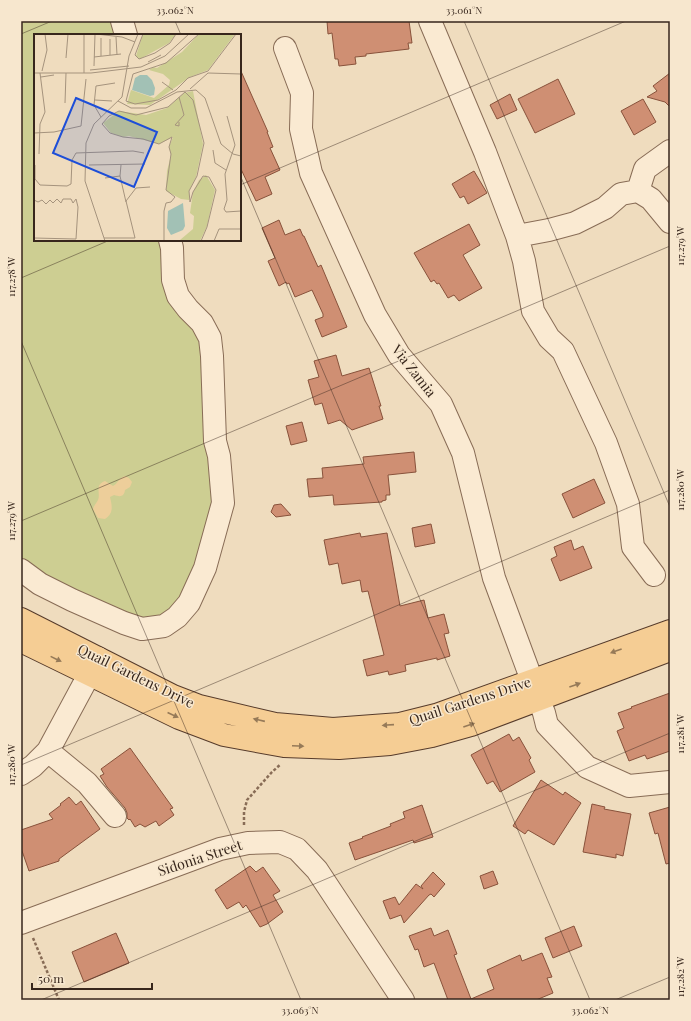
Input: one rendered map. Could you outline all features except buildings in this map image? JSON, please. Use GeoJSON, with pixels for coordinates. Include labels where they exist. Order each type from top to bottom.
{"type":"FeatureCollection","features":[{"type":"Feature","properties":{"kind":"main road","name":"Quail Gardens Drive"},"geometry":{"type":"LineString","coordinates":[[21,619],[179,718],[224,734],[284,746],[339,748],[390,744],[432,736],[471,725],[535,690],[670,632]]}},
{"type":"Feature","properties":{"kind":"main road","name":"Quail Gardens Drive"},"geometry":{"type":"LineString","coordinates":[[21,641],[94,666]]}},
{"type":"Feature","properties":{"kind":"main road","name":"Quail Gardens Drive"},"geometry":{"type":"LineString","coordinates":[[535,690],[670,650]]}},
{"type":"Feature","properties":{"kind":"street"},"geometry":{"type":"LineString","coordinates":[[122,21],[126,34]]}},
{"type":"Feature","properties":{"kind":"street"},"geometry":{"type":"LineString","coordinates":[[430,21],[485,152],[518,236],[533,311],[549,338],[563,351],[606,443],[628,504],[634,547],[654,575]]}},
{"type":"Feature","properties":{"kind":"street","name":"Via Zamia"},"geometry":{"type":"LineString","coordinates":[[285,48],[302,93],[301,129],[311,173],[375,315],[399,355],[441,404],[463,453],[494,578],[547,725],[587,767],[629,786],[670,782]]}},
{"type":"Feature","properties":{"kind":"street"},"geometry":{"type":"LineString","coordinates":[[638,191],[645,169],[670,151]]}},
{"type":"Feature","properties":{"kind":"street"},"geometry":{"type":"LineString","coordinates":[[518,236],[575,223],[605,208],[621,194],[638,191],[651,200],[670,222]]}},
{"type":"Feature","properties":{"kind":"street"},"geometry":{"type":"LineString","coordinates":[[21,570],[40,584],[72,600],[124,623],[142,629],[164,626],[177,617],[189,603],[205,568],[223,503],[219,456],[215,441],[212,356],[210,338],[202,323],[178,296],[173,280],[172,248],[170,241]]}},
{"type":"Feature","properties":{"kind":"street"},"geometry":{"type":"LineString","coordinates":[[21,774],[33,766],[48,752],[94,666]]}},
{"type":"Feature","properties":{"kind":"street"},"geometry":{"type":"LineString","coordinates":[[48,752],[87,784],[115,816]]}},
{"type":"Feature","properties":{"kind":"street","name":"Sidonia Street"},"geometry":{"type":"LineString","coordinates":[[24,923],[220,849],[248,842],[280,842],[297,849],[317,870],[403,1000]]}},
{"type":"Feature","properties":{"kind":"path"},"geometry":{"type":"LineString","coordinates":[[248,842],[244,827],[244,812],[247,800],[283,762]]}},
{"type":"Feature","properties":{"kind":"path"},"geometry":{"type":"LineString","coordinates":[[24,923],[59,1000]]}},
{"type":"Feature","properties":{"kind":"green space"},"geometry":{"type":"Polygon","coordinates":[[[21,21],[117,21],[120,34],[34,34],[34,241],[166,241],[205,338],[216,507],[186,589],[164,618],[139,619],[70,592],[21,562],[21,21]]]}},
{"type":"Feature","properties":{"kind":"sand"},"geometry":{"type":"Polygon","coordinates":[[[125,476],[132,482],[130,487],[125,490],[124,494],[121,496],[114,495],[110,497],[112,506],[110,514],[105,519],[98,518],[93,509],[99,497],[100,485],[105,481],[113,486],[125,476]]]}}]}
